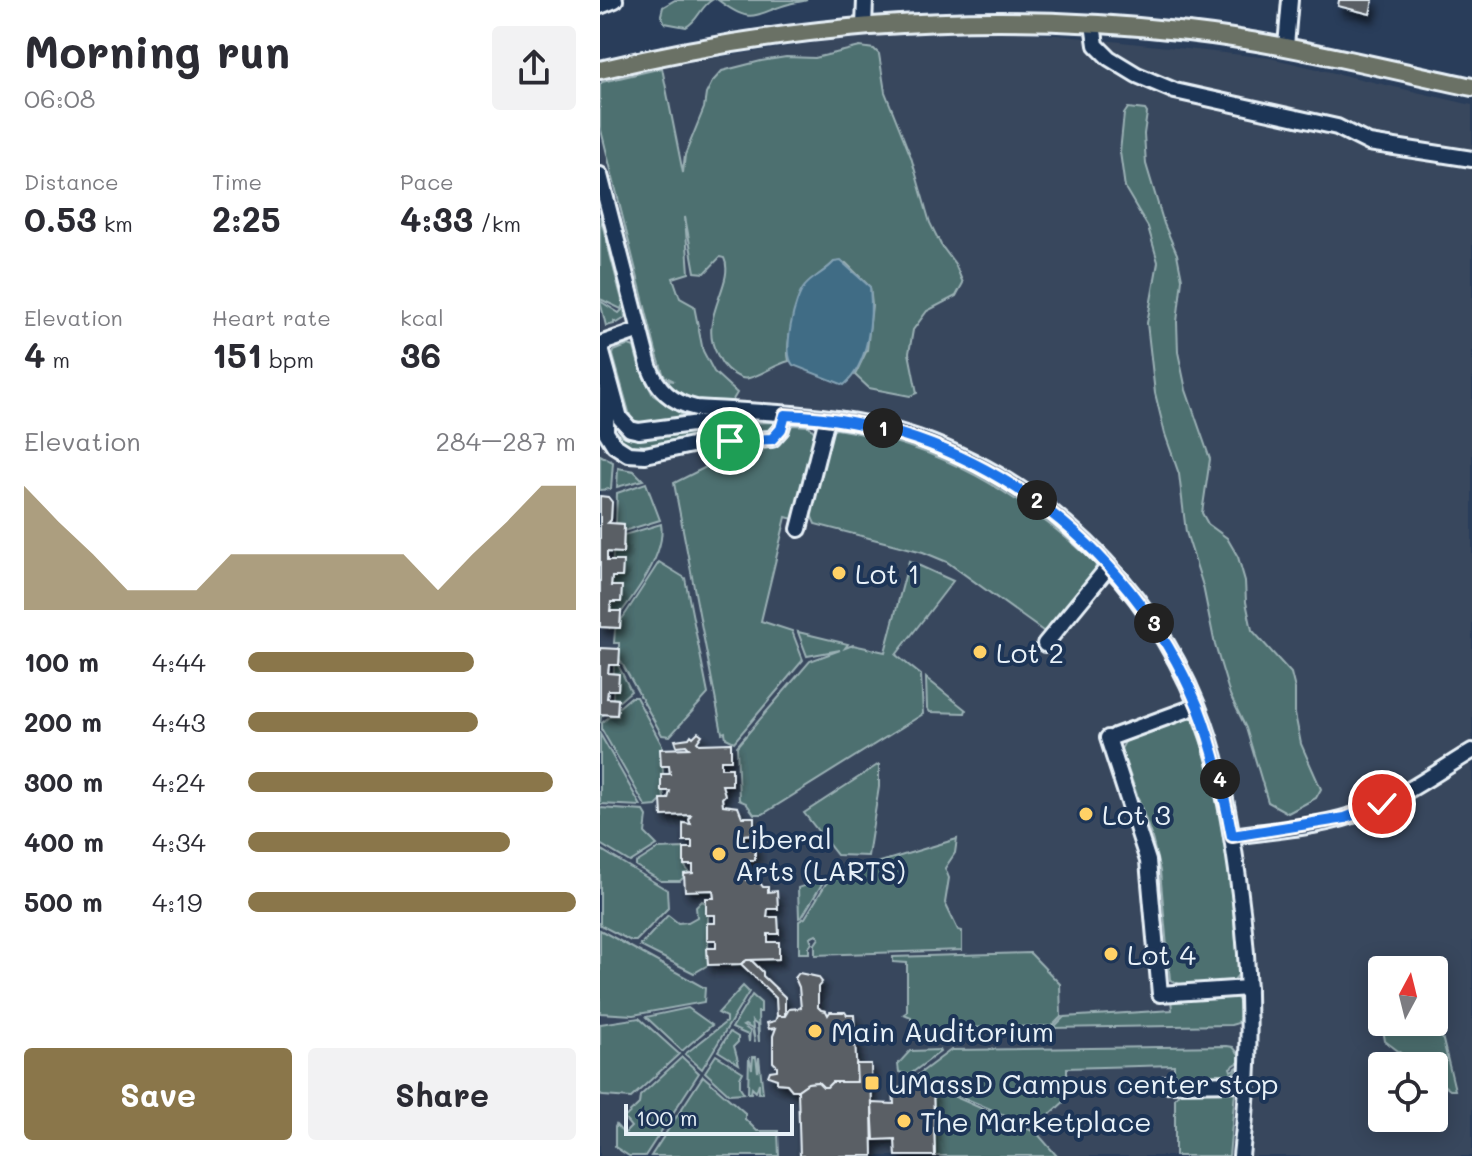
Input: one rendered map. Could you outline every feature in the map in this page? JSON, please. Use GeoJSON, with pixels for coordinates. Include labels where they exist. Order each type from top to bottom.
{"type":"FeatureCollection","features":[{"type":"Feature","properties":{"kind":"main road"},"geometry":{"type":"LineString","coordinates":[[600,70],[726,42],[864,26],[989,21],[1093,24],[1189,32],[1286,46],[1472,87]]}},
{"type":"Feature","properties":{"kind":"street"},"geometry":{"type":"LineString","coordinates":[[864,26],[865,0]]}},
{"type":"Feature","properties":{"kind":"street"},"geometry":{"type":"LineString","coordinates":[[1286,46],[1290,0]]}},
{"type":"Feature","properties":{"kind":"street"},"geometry":{"type":"LineString","coordinates":[[1093,24],[1096,45],[1109,58],[1137,75],[1175,91],[1337,127],[1369,143],[1472,159]]}},
{"type":"Feature","properties":{"kind":"street"},"geometry":{"type":"LineString","coordinates":[[600,175],[652,372],[661,389],[681,404],[713,414]]}},
{"type":"Feature","properties":{"kind":"street"},"geometry":{"type":"LineString","coordinates":[[640,330],[600,344],[620,418],[630,429],[639,431],[713,414],[785,415],[827,418],[918,438],[987,469],[1059,517],[1109,566],[1161,635],[1197,706],[1215,761],[1232,836],[1248,988],[1247,1083],[1241,1156]]}},
{"type":"Feature","properties":{"kind":"street"},"geometry":{"type":"LineString","coordinates":[[607,372],[605,426],[608,437],[618,449],[638,456],[716,442],[772,439],[781,429],[785,415]]}},
{"type":"Feature","properties":{"kind":"street"},"geometry":{"type":"LineString","coordinates":[[713,414],[716,442]]}},
{"type":"Feature","properties":{"kind":"street"},"geometry":{"type":"LineString","coordinates":[[799,529],[827,418]]}},
{"type":"Feature","properties":{"kind":"street"},"geometry":{"type":"LineString","coordinates":[[1045,644],[1109,566]]}},
{"type":"Feature","properties":{"kind":"street"},"geometry":{"type":"LineString","coordinates":[[1197,706],[1112,737],[1148,861],[1160,994],[1248,988]]}},
{"type":"Feature","properties":{"kind":"street"},"geometry":{"type":"LineString","coordinates":[[1232,836],[1324,822],[1364,812],[1399,795],[1472,751]]}},
{"type":"Feature","properties":{"kind":"street"},"geometry":{"type":"LineString","coordinates":[[1166,1084],[1247,1083]]}},
{"type":"Feature","properties":{"kind":"shaded area"},"geometry":{"type":"Polygon","coordinates":[[[1001,29],[1270,58],[1472,105],[1472,1156],[600,1156],[600,81],[637,70],[883,35],[1001,29]]]}},
{"type":"Feature","properties":{"kind":"shaded area"},"geometry":{"type":"Polygon","coordinates":[[[841,261],[870,287],[871,299],[870,326],[864,353],[844,385],[793,365],[789,349],[791,325],[801,292],[834,262],[841,261]]]}},
{"type":"Feature","properties":{"kind":"green space"},"geometry":{"type":"Polygon","coordinates":[[[675,0],[712,0],[686,27],[665,23],[661,15],[663,7],[675,0]]]}},
{"type":"Feature","properties":{"kind":"green space"},"geometry":{"type":"Polygon","coordinates":[[[718,0],[807,0],[753,16],[739,13],[718,0]]]}},
{"type":"Feature","properties":{"kind":"green space"},"geometry":{"type":"Polygon","coordinates":[[[860,47],[874,49],[879,54],[885,92],[911,157],[930,223],[963,283],[956,296],[927,311],[913,330],[909,353],[917,393],[910,396],[869,388],[855,375],[867,350],[872,305],[870,287],[846,263],[834,262],[815,278],[803,294],[791,329],[789,361],[746,378],[729,371],[717,354],[711,328],[725,278],[724,258],[720,257],[705,273],[695,272],[685,217],[689,273],[673,278],[680,298],[694,306],[703,351],[714,372],[737,393],[731,403],[687,398],[666,380],[674,381],[664,376],[656,351],[600,126],[600,85],[662,68],[683,173],[685,155],[704,108],[706,94],[722,71],[761,61],[786,57],[815,58],[860,47]]]}},
{"type":"Feature","properties":{"kind":"green space"},"geometry":{"type":"Polygon","coordinates":[[[1128,108],[1147,113],[1144,134],[1146,164],[1164,224],[1177,254],[1182,279],[1177,322],[1178,352],[1186,390],[1210,459],[1202,513],[1208,524],[1227,538],[1238,557],[1252,630],[1291,673],[1301,744],[1321,789],[1316,798],[1288,813],[1268,802],[1246,728],[1230,695],[1186,532],[1179,474],[1155,393],[1147,323],[1158,262],[1148,227],[1125,188],[1120,152],[1124,114],[1128,108]]]}},
{"type":"Feature","properties":{"kind":"green space"},"geometry":{"type":"Polygon","coordinates":[[[600,216],[623,304],[621,309],[600,299],[600,216]]]}},
{"type":"Feature","properties":{"kind":"green space"},"geometry":{"type":"Polygon","coordinates":[[[600,301],[619,313],[624,308],[625,318],[606,326],[600,301]]]}},
{"type":"Feature","properties":{"kind":"green space"},"geometry":{"type":"Polygon","coordinates":[[[629,345],[634,347],[640,369],[653,395],[685,417],[644,424],[631,419],[613,355],[614,351],[629,345]]]}},
{"type":"Feature","properties":{"kind":"green space"},"geometry":{"type":"Polygon","coordinates":[[[610,423],[627,438],[651,439],[701,429],[702,433],[662,444],[633,445],[622,442],[614,435],[610,423]]]}},
{"type":"Feature","properties":{"kind":"green space"},"geometry":{"type":"Polygon","coordinates":[[[727,424],[776,424],[773,430],[727,432],[724,428],[727,424]]]}},
{"type":"Feature","properties":{"kind":"green space"},"geometry":{"type":"Polygon","coordinates":[[[792,425],[809,426],[817,435],[797,520],[786,517],[761,621],[792,631],[803,660],[734,742],[726,738],[725,732],[722,733],[674,483],[714,463],[762,453],[763,449],[781,441],[792,425]]]}},
{"type":"Feature","properties":{"kind":"green space"},"geometry":{"type":"Polygon","coordinates":[[[836,429],[910,447],[976,476],[1008,494],[1067,538],[1096,564],[1095,571],[1052,629],[1043,631],[947,562],[923,552],[815,524],[811,515],[832,431],[836,429]]]}},
{"type":"Feature","properties":{"kind":"green space"},"geometry":{"type":"Polygon","coordinates":[[[600,455],[613,462],[611,489],[600,490],[600,455]]]}},
{"type":"Feature","properties":{"kind":"green space"},"geometry":{"type":"Polygon","coordinates":[[[618,468],[634,471],[643,480],[617,487],[618,468]]]}},
{"type":"Feature","properties":{"kind":"green space"},"geometry":{"type":"Polygon","coordinates":[[[646,483],[660,520],[624,531],[624,524],[616,523],[617,493],[646,483]]]}},
{"type":"Feature","properties":{"kind":"green space"},"geometry":{"type":"Polygon","coordinates":[[[661,524],[661,537],[653,564],[610,627],[613,552],[623,552],[624,535],[661,524]]]}},
{"type":"Feature","properties":{"kind":"green space"},"geometry":{"type":"Polygon","coordinates":[[[909,561],[953,581],[896,655],[921,675],[923,714],[763,814],[754,814],[746,803],[739,800],[737,746],[810,661],[840,650],[807,656],[798,632],[848,644],[845,648],[853,645],[885,652],[909,561]]]}},
{"type":"Feature","properties":{"kind":"green space"},"geometry":{"type":"Polygon","coordinates":[[[659,562],[685,578],[708,694],[670,736],[662,735],[619,658],[619,643],[614,643],[615,630],[659,562]]]}},
{"type":"Feature","properties":{"kind":"green space"},"geometry":{"type":"Polygon","coordinates":[[[614,665],[618,665],[631,691],[601,717],[600,723],[600,714],[613,698],[614,665]]]}},
{"type":"Feature","properties":{"kind":"green space"},"geometry":{"type":"Polygon","coordinates":[[[926,678],[966,710],[965,713],[930,712],[927,708],[926,678]]]}},
{"type":"Feature","properties":{"kind":"green space"},"geometry":{"type":"Polygon","coordinates":[[[631,697],[636,697],[662,745],[664,798],[656,806],[646,807],[602,730],[602,723],[610,716],[618,716],[618,708],[631,697]]]}},
{"type":"Feature","properties":{"kind":"green space"},"geometry":{"type":"Polygon","coordinates":[[[1192,719],[1203,748],[1225,844],[1239,974],[1233,981],[1182,985],[1170,980],[1160,871],[1152,838],[1121,749],[1126,740],[1192,719]]]}},
{"type":"Feature","properties":{"kind":"green space"},"geometry":{"type":"Polygon","coordinates":[[[600,734],[641,806],[600,804],[600,734]]]}},
{"type":"Feature","properties":{"kind":"green space"},"geometry":{"type":"Polygon","coordinates":[[[879,764],[879,787],[868,856],[837,855],[804,813],[879,764]]]}},
{"type":"Feature","properties":{"kind":"green space"},"geometry":{"type":"Polygon","coordinates":[[[600,808],[644,811],[647,816],[645,833],[657,845],[630,862],[600,844],[600,808]]]}},
{"type":"Feature","properties":{"kind":"green space"},"geometry":{"type":"Polygon","coordinates":[[[957,839],[955,853],[945,868],[949,878],[945,903],[958,930],[962,931],[962,950],[815,955],[815,944],[819,938],[816,934],[810,937],[809,953],[799,953],[799,921],[805,918],[830,877],[957,839]]]}},
{"type":"Feature","properties":{"kind":"green space"},"geometry":{"type":"Polygon","coordinates":[[[684,848],[684,865],[689,872],[680,881],[661,881],[636,866],[658,849],[684,848]]]}},
{"type":"Feature","properties":{"kind":"green space"},"geometry":{"type":"Polygon","coordinates":[[[600,849],[667,890],[668,908],[636,941],[600,925],[600,849]]]}},
{"type":"Feature","properties":{"kind":"green space"},"geometry":{"type":"Polygon","coordinates":[[[825,879],[802,917],[799,918],[798,888],[825,879]]]}},
{"type":"Feature","properties":{"kind":"green space"},"geometry":{"type":"Polygon","coordinates":[[[702,901],[706,903],[708,915],[708,965],[694,973],[640,946],[668,915],[678,923],[697,917],[696,907],[702,901]]]}},
{"type":"Feature","properties":{"kind":"green space"},"geometry":{"type":"Polygon","coordinates":[[[600,930],[705,988],[704,1002],[633,1015],[600,1013],[600,930]]]}},
{"type":"Feature","properties":{"kind":"green space"},"geometry":{"type":"Polygon","coordinates":[[[1030,953],[1060,984],[1061,1017],[1052,1026],[917,1029],[911,1024],[911,1017],[904,1014],[907,1012],[907,963],[893,962],[893,957],[1030,953]]]}},
{"type":"Feature","properties":{"kind":"green space"},"geometry":{"type":"Polygon","coordinates":[[[743,986],[749,992],[702,1069],[685,1054],[726,1022],[726,1017],[718,1013],[743,986]]]}},
{"type":"Feature","properties":{"kind":"green space"},"geometry":{"type":"Polygon","coordinates":[[[752,995],[761,1003],[761,1012],[758,1012],[759,1042],[757,1025],[752,1021],[755,1042],[752,1029],[743,1026],[750,1031],[749,1042],[748,1035],[732,1028],[752,995]]]}},
{"type":"Feature","properties":{"kind":"green space"},"geometry":{"type":"Polygon","coordinates":[[[1234,995],[1239,1001],[1240,1012],[1238,1023],[1231,1025],[1053,1028],[1064,1017],[1172,1010],[1171,999],[1234,995]]]}},
{"type":"Feature","properties":{"kind":"green space"},"geometry":{"type":"Polygon","coordinates":[[[688,1008],[712,1025],[682,1051],[646,1017],[688,1008]]]}},
{"type":"Feature","properties":{"kind":"green space"},"geometry":{"type":"Polygon","coordinates":[[[639,1018],[679,1054],[631,1098],[603,1096],[600,1093],[600,1024],[639,1018]]]}},
{"type":"Feature","properties":{"kind":"green space"},"geometry":{"type":"Polygon","coordinates":[[[730,1032],[738,1037],[734,1046],[739,1064],[718,1051],[730,1032]]]}},
{"type":"Feature","properties":{"kind":"green space"},"geometry":{"type":"Polygon","coordinates":[[[1384,1036],[1442,1036],[1446,1052],[1400,1052],[1385,1041],[1384,1036]]]}},
{"type":"Feature","properties":{"kind":"green space"},"geometry":{"type":"Polygon","coordinates":[[[1233,1047],[1239,1054],[1239,1062],[1230,1068],[1231,1071],[1239,1066],[1231,1076],[1174,1077],[1174,1065],[1067,1068],[1067,1099],[1035,1128],[915,1077],[951,1050],[1233,1047]]]}},
{"type":"Feature","properties":{"kind":"green space"},"geometry":{"type":"Polygon","coordinates":[[[939,1050],[909,1075],[899,1072],[898,1064],[910,1051],[939,1050]]]}},
{"type":"Feature","properties":{"kind":"green space"},"geometry":{"type":"Polygon","coordinates":[[[716,1055],[743,1072],[740,1087],[744,1093],[729,1094],[705,1072],[716,1055]]]}},
{"type":"Feature","properties":{"kind":"green space"},"geometry":{"type":"Polygon","coordinates":[[[682,1057],[699,1073],[645,1156],[629,1156],[615,1147],[616,1125],[624,1134],[631,1127],[624,1118],[639,1104],[640,1096],[682,1057]]]}},
{"type":"Feature","properties":{"kind":"green space"},"geometry":{"type":"Polygon","coordinates":[[[749,1057],[752,1069],[753,1057],[756,1057],[758,1072],[759,1057],[763,1093],[759,1093],[759,1083],[756,1092],[752,1088],[748,1093],[749,1057]]]}},
{"type":"Feature","properties":{"kind":"green space"},"geometry":{"type":"Polygon","coordinates":[[[1448,1061],[1455,1090],[1448,1088],[1448,1061]]]}},
{"type":"Feature","properties":{"kind":"green space"},"geometry":{"type":"Polygon","coordinates":[[[703,1076],[745,1113],[745,1119],[757,1131],[778,1131],[779,1156],[651,1156],[703,1076]]]}},
{"type":"Feature","properties":{"kind":"green space"},"geometry":{"type":"Polygon","coordinates":[[[933,1087],[1037,1133],[1057,1156],[935,1156],[933,1087]]]}},
{"type":"Feature","properties":{"kind":"green space"},"geometry":{"type":"Polygon","coordinates":[[[1182,1090],[1235,1092],[1229,1156],[1175,1156],[1175,1098],[1182,1090]]]}},
{"type":"Feature","properties":{"kind":"building"},"geometry":{"type":"Polygon","coordinates":[[[1339,0],[1373,0],[1370,14],[1338,6],[1339,0]]]}},
{"type":"Feature","properties":{"kind":"building"},"geometry":{"type":"Polygon","coordinates":[[[600,496],[608,497],[612,502],[608,523],[624,524],[623,553],[607,552],[607,561],[623,561],[622,577],[612,577],[611,586],[622,586],[621,602],[611,602],[610,611],[621,611],[620,628],[600,627],[600,496]]]}},
{"type":"Feature","properties":{"kind":"building"},"geometry":{"type":"Polygon","coordinates":[[[600,648],[620,649],[619,665],[609,665],[608,673],[619,674],[618,690],[608,690],[607,698],[618,699],[617,715],[600,714],[600,648]]]}},
{"type":"Feature","properties":{"kind":"building","name":"Liberal Arts (LARTS)"},"geometry":{"type":"Polygon","coordinates":[[[698,732],[702,735],[697,742],[699,744],[731,743],[731,760],[721,760],[721,768],[732,768],[732,785],[722,785],[725,795],[723,805],[738,807],[742,817],[754,817],[754,834],[744,835],[744,843],[755,843],[755,860],[745,860],[746,880],[758,880],[763,887],[768,887],[768,892],[777,891],[778,909],[768,909],[767,917],[778,917],[779,934],[768,934],[768,942],[779,942],[779,959],[708,965],[707,948],[716,948],[716,940],[707,940],[707,923],[715,923],[715,915],[706,915],[706,898],[714,898],[713,890],[685,891],[684,874],[693,873],[693,865],[684,865],[684,848],[692,848],[692,841],[683,841],[683,823],[691,824],[691,815],[662,816],[661,799],[668,799],[670,791],[661,791],[661,774],[670,774],[669,766],[661,766],[660,749],[689,748],[686,745],[677,746],[675,740],[693,737],[698,732]]]}},
{"type":"Feature","properties":{"kind":"building"},"geometry":{"type":"Polygon","coordinates":[[[751,960],[785,997],[785,1016],[777,1016],[776,998],[741,964],[751,960]]]}},
{"type":"Feature","properties":{"kind":"building","name":"Main Auditorium"},"geometry":{"type":"Polygon","coordinates":[[[799,973],[818,977],[822,982],[818,987],[818,1007],[821,1010],[828,1015],[830,1012],[845,1012],[854,1015],[857,1082],[832,1082],[827,1087],[818,1082],[808,1083],[798,1090],[792,1090],[787,1084],[777,1083],[777,1079],[768,1076],[770,1071],[777,1070],[777,1066],[773,1062],[776,1028],[769,1029],[767,1023],[775,1021],[777,1016],[785,1016],[789,1009],[801,1008],[795,978],[799,973]]]}},
{"type":"Feature","properties":{"kind":"building"},"geometry":{"type":"Polygon","coordinates":[[[856,1064],[871,1064],[873,1156],[800,1156],[798,1090],[808,1083],[818,1082],[827,1087],[832,1082],[857,1082],[856,1064]]]}},
{"type":"Feature","properties":{"kind":"building","name":"The Marketplace"},"geometry":{"type":"Polygon","coordinates":[[[933,1087],[935,1156],[896,1156],[895,1139],[874,1140],[872,1103],[894,1104],[893,1088],[933,1087]]]}},
{"type":"Feature","properties":{"kind":"place","name":"Lot 1"},"geometry":{"type":"Point","coordinates":[839,573]}},
{"type":"Feature","properties":{"kind":"place","name":"Lot 2"},"geometry":{"type":"Point","coordinates":[980,652]}},
{"type":"Feature","properties":{"kind":"place","name":"Lot 3"},"geometry":{"type":"Point","coordinates":[1086,814]}},
{"type":"Feature","properties":{"kind":"place","name":"Liberal Arts (LARTS)"},"geometry":{"type":"Point","coordinates":[719,854]}},
{"type":"Feature","properties":{"kind":"place","name":"Lot 4"},"geometry":{"type":"Point","coordinates":[1111,954]}},
{"type":"Feature","properties":{"kind":"place","name":"Main Auditorium"},"geometry":{"type":"Point","coordinates":[815,1031]}},
{"type":"Feature","properties":{"kind":"place","name":"UMassD Campus center stop"},"geometry":{"type":"Point","coordinates":[872,1083]}},
{"type":"Feature","properties":{"kind":"place","name":"The Marketplace"},"geometry":{"type":"Point","coordinates":[904,1121]}},
{"type":"Feature","properties":{"kind":"route"},"geometry":{"type":"LineString","coordinates":[[730,441],[772,439],[781,429],[785,415],[827,418],[882,428],[918,438],[987,469],[1059,517],[1122,580],[1171,651],[1209,739],[1232,836],[1345,818],[1382,804]]}}]}
